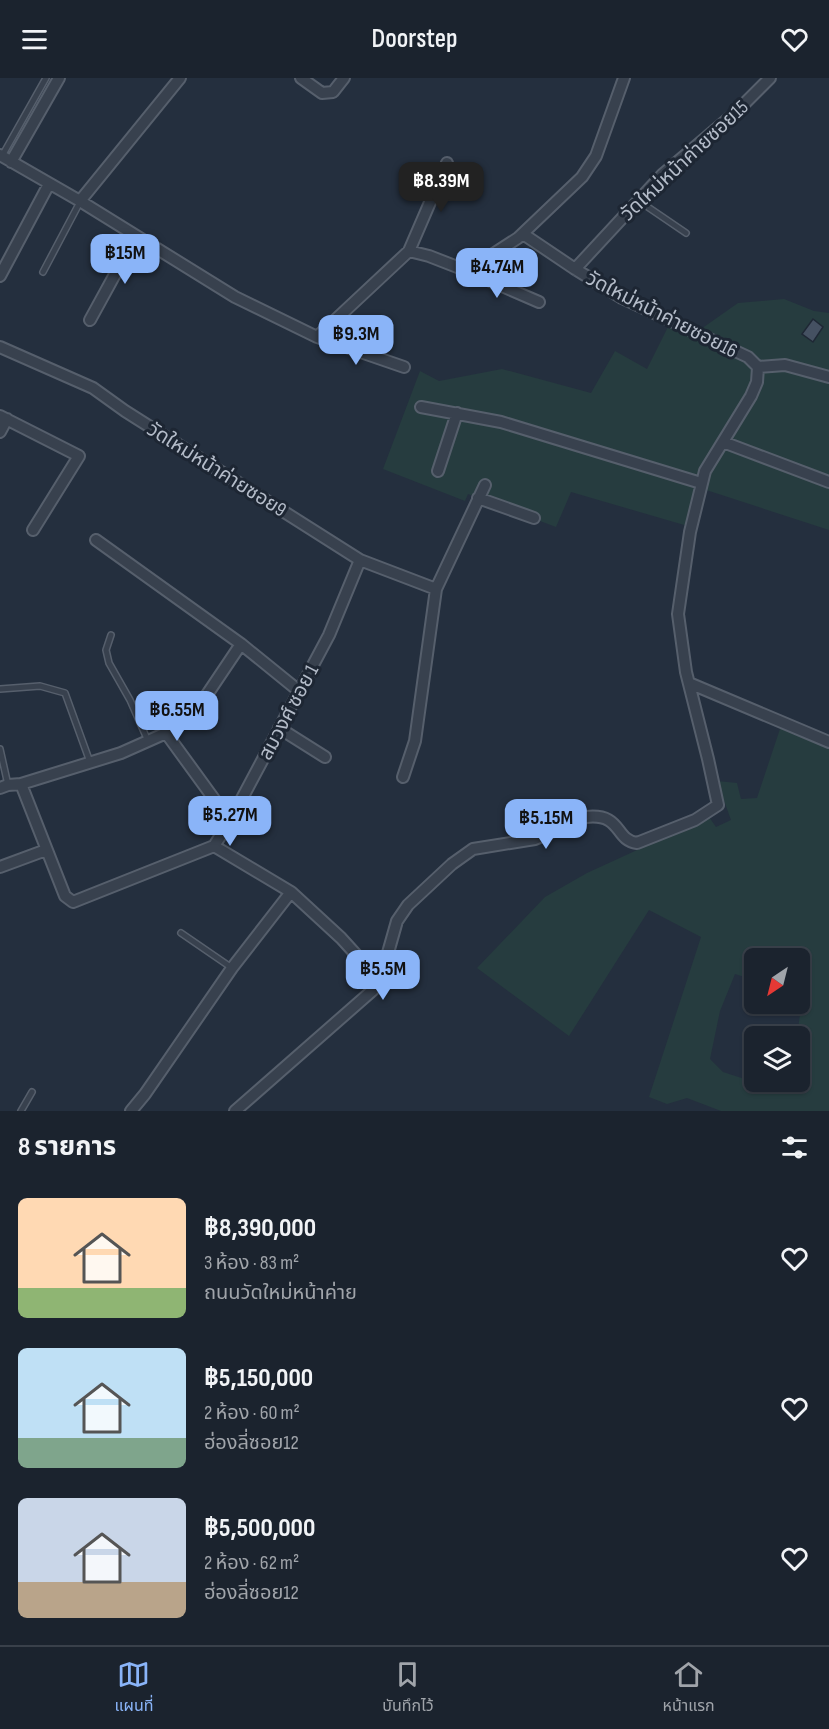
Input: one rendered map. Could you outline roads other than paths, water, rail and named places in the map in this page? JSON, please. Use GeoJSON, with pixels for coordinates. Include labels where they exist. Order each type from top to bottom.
{"type":"FeatureCollection","features":[{"type":"Feature","properties":{"kind":"street"},"geometry":{"type":"LineString","coordinates":[[59,78],[4,158],[81,201],[236,297],[317,337],[404,367]]}},
{"type":"Feature","properties":{"kind":"street"},"geometry":{"type":"LineString","coordinates":[[81,201],[180,78]]}},
{"type":"Feature","properties":{"kind":"street"},"geometry":{"type":"LineString","coordinates":[[301,78],[321,93],[333,92],[344,78]]}},
{"type":"Feature","properties":{"kind":"street"},"geometry":{"type":"LineString","coordinates":[[465,270],[523,234],[582,177],[596,156],[624,78]]}},
{"type":"Feature","properties":{"kind":"street","name":"วัดใหม่หน้าค่ายซอย15"},"geometry":{"type":"LineString","coordinates":[[575,269],[663,174],[735,113],[770,78]]}},
{"type":"Feature","properties":{"kind":"street"},"geometry":{"type":"LineString","coordinates":[[317,337],[409,251],[447,163]]}},
{"type":"Feature","properties":{"kind":"street"},"geometry":{"type":"LineString","coordinates":[[0,276],[49,184]]}},
{"type":"Feature","properties":{"kind":"street","name":"วัดใหม่หน้าค่ายซอย16"},"geometry":{"type":"LineString","coordinates":[[380,981],[397,921],[408,905],[452,864],[472,849],[535,838],[586,817],[603,816],[613,822],[628,840],[637,843],[695,820],[718,805],[686,672],[678,614],[683,568],[701,483],[705,471],[757,382],[758,367],[748,357],[622,298],[523,234]]}},
{"type":"Feature","properties":{"kind":"street"},"geometry":{"type":"LineString","coordinates":[[90,320],[136,236]]}},
{"type":"Feature","properties":{"kind":"street"},"geometry":{"type":"LineString","coordinates":[[409,251],[465,270],[539,302]]}},
{"type":"Feature","properties":{"kind":"street","name":"วัดใหม่หน้าค่ายซอย9"},"geometry":{"type":"LineString","coordinates":[[0,347],[93,388],[125,411],[360,560],[436,589]]}},
{"type":"Feature","properties":{"kind":"street"},"geometry":{"type":"LineString","coordinates":[[758,367],[785,365],[829,377]]}},
{"type":"Feature","properties":{"kind":"street"},"geometry":{"type":"LineString","coordinates":[[421,407],[501,422],[701,483]]}},
{"type":"Feature","properties":{"kind":"street"},"geometry":{"type":"LineString","coordinates":[[438,471],[457,413]]}},
{"type":"Feature","properties":{"kind":"street"},"geometry":{"type":"LineString","coordinates":[[0,432],[3,417],[79,456],[33,530]]}},
{"type":"Feature","properties":{"kind":"street"},"geometry":{"type":"LineString","coordinates":[[723,442],[829,482]]}},
{"type":"Feature","properties":{"kind":"street"},"geometry":{"type":"LineString","coordinates":[[403,777],[416,741],[436,589],[485,484]]}},
{"type":"Feature","properties":{"kind":"street"},"geometry":{"type":"LineString","coordinates":[[478,498],[534,518]]}},
{"type":"Feature","properties":{"kind":"street"},"geometry":{"type":"LineString","coordinates":[[96,540],[241,644],[299,691]]}},
{"type":"Feature","properties":{"kind":"street","name":"สมวงศ์ ซอย 1"},"geometry":{"type":"LineString","coordinates":[[214,846],[230,821],[329,635],[360,560]]}},
{"type":"Feature","properties":{"kind":"street"},"geometry":{"type":"LineString","coordinates":[[4,786],[21,784],[90,762],[149,742],[166,733],[194,714],[241,644]]}},
{"type":"Feature","properties":{"kind":"street"},"geometry":{"type":"LineString","coordinates":[[689,683],[829,742]]}},
{"type":"Feature","properties":{"kind":"street"},"geometry":{"type":"LineString","coordinates":[[279,728],[325,757]]}},
{"type":"Feature","properties":{"kind":"street"},"geometry":{"type":"LineString","coordinates":[[166,733],[230,821]]}},
{"type":"Feature","properties":{"kind":"street"},"geometry":{"type":"LineString","coordinates":[[21,784],[65,896],[73,902],[214,846],[291,892],[341,938],[380,981],[359,1005],[236,1111]]}},
{"type":"Feature","properties":{"kind":"street"},"geometry":{"type":"LineString","coordinates":[[0,867],[46,849]]}},
{"type":"Feature","properties":{"kind":"street"},"geometry":{"type":"LineString","coordinates":[[131,1111],[232,968],[291,892]]}},
{"type":"Feature","properties":{"kind":"lane"},"geometry":{"type":"LineString","coordinates":[[4,158],[46,78]]}},
{"type":"Feature","properties":{"kind":"lane"},"geometry":{"type":"LineString","coordinates":[[637,200],[686,233]]}},
{"type":"Feature","properties":{"kind":"lane"},"geometry":{"type":"LineString","coordinates":[[43,272],[81,201]]}},
{"type":"Feature","properties":{"kind":"lane"},"geometry":{"type":"LineString","coordinates":[[111,635],[106,650],[109,663],[130,700],[149,742]]}},
{"type":"Feature","properties":{"kind":"lane"},"geometry":{"type":"LineString","coordinates":[[0,689],[40,686],[65,693],[90,762]]}},
{"type":"Feature","properties":{"kind":"lane"},"geometry":{"type":"LineString","coordinates":[[0,749],[4,786]]}},
{"type":"Feature","properties":{"kind":"lane"},"geometry":{"type":"LineString","coordinates":[[181,933],[232,968]]}},
{"type":"Feature","properties":{"kind":"lane"},"geometry":{"type":"LineString","coordinates":[[21,1111],[32,1092]]}}]}
